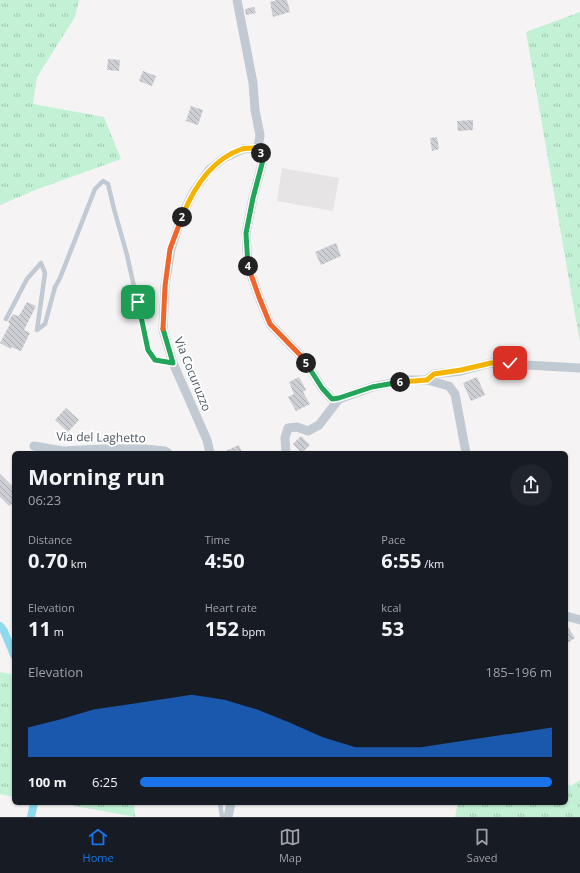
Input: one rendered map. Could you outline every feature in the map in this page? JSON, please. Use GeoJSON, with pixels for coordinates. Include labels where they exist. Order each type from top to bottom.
{"type":"FeatureCollection","features":[{"type":"Feature","properties":{"kind":"street"},"geometry":{"type":"LineString","coordinates":[[236,0],[253,83],[254,110],[260,135],[258,148],[262,154],[263,160],[246,233],[248,266],[270,324],[303,358],[322,388],[332,399],[372,387],[407,380],[427,380],[449,386],[455,394],[466,451]]}},
{"type":"Feature","properties":{"kind":"street","name":"Via Cocuruzzo"},"geometry":{"type":"LineString","coordinates":[[209,451],[173,363],[163,330],[165,286],[170,249],[182,215],[194,191],[209,170],[224,158],[243,149],[258,148]]}},
{"type":"Feature","properties":{"kind":"street"},"geometry":{"type":"LineString","coordinates":[[427,380],[434,374],[491,363],[580,368]]}},
{"type":"Feature","properties":{"kind":"street"},"geometry":{"type":"LineString","coordinates":[[286,451],[285,438],[288,428],[297,427],[308,431],[319,426],[339,398]]}},
{"type":"Feature","properties":{"kind":"street","name":"Via del Laghetto"},"geometry":{"type":"LineString","coordinates":[[34,446],[63,451],[145,449],[165,451]]}},
{"type":"Feature","properties":{"kind":"street"},"geometry":{"type":"LineString","coordinates":[[568,617],[580,620]]}},
{"type":"Feature","properties":{"kind":"street"},"geometry":{"type":"LineString","coordinates":[[228,817],[231,805]]}},
{"type":"Feature","properties":{"kind":"lane"},"geometry":{"type":"LineString","coordinates":[[6,319],[26,279],[40,263],[45,273],[37,330],[45,324],[55,287],[60,278],[95,189],[103,181],[108,184],[127,255],[148,350],[155,360],[173,363]]}},
{"type":"Feature","properties":{"kind":"lane"},"geometry":{"type":"LineString","coordinates":[[220,805],[222,817]]}},
{"type":"Feature","properties":{"kind":"shaded area"},"geometry":{"type":"Polygon","coordinates":[[[282,168],[339,178],[333,211],[277,201],[282,168]]]}},
{"type":"Feature","properties":{"kind":"green space"},"geometry":{"type":"Polygon","coordinates":[[[0,0],[79,0],[75,17],[37,77],[33,104],[104,117],[121,159],[38,189],[0,205],[0,0]]]}},
{"type":"Feature","properties":{"kind":"green space"},"geometry":{"type":"Polygon","coordinates":[[[580,12],[580,343],[526,32],[580,12]]]}},
{"type":"Feature","properties":{"kind":"green space"},"geometry":{"type":"Polygon","coordinates":[[[0,672],[11,674],[12,678],[12,797],[0,794],[0,672]]]}},
{"type":"Feature","properties":{"kind":"green space"},"geometry":{"type":"Polygon","coordinates":[[[580,780],[580,817],[455,817],[458,805],[568,805],[568,784],[571,786],[580,780]]]}},
{"type":"Feature","properties":{"kind":"green space"},"geometry":{"type":"Polygon","coordinates":[[[71,805],[134,805],[135,817],[71,805]]]}},
{"type":"Feature","properties":{"kind":"building"},"geometry":{"type":"Polygon","coordinates":[[[287,0],[290,12],[273,17],[270,2],[287,0]]]}},
{"type":"Feature","properties":{"kind":"building"},"geometry":{"type":"Polygon","coordinates":[[[254,7],[256,13],[246,15],[245,9],[254,7]]]}},
{"type":"Feature","properties":{"kind":"building"},"geometry":{"type":"Polygon","coordinates":[[[108,59],[120,60],[119,71],[107,70],[108,59]]]}},
{"type":"Feature","properties":{"kind":"building"},"geometry":{"type":"Polygon","coordinates":[[[143,71],[156,76],[152,86],[139,81],[143,71]]]}},
{"type":"Feature","properties":{"kind":"building"},"geometry":{"type":"Polygon","coordinates":[[[191,106],[203,110],[198,125],[186,121],[191,106]]]}},
{"type":"Feature","properties":{"kind":"building"},"geometry":{"type":"Polygon","coordinates":[[[473,120],[473,130],[458,131],[457,121],[473,120]]]}},
{"type":"Feature","properties":{"kind":"building"},"geometry":{"type":"Polygon","coordinates":[[[437,137],[439,149],[432,151],[430,138],[437,137]]]}},
{"type":"Feature","properties":{"kind":"building"},"geometry":{"type":"Polygon","coordinates":[[[336,243],[341,256],[321,265],[315,252],[336,243]]]}},
{"type":"Feature","properties":{"kind":"building"},"geometry":{"type":"Polygon","coordinates":[[[27,302],[36,306],[24,330],[30,333],[21,351],[11,347],[11,349],[0,343],[10,324],[8,322],[13,314],[19,316],[27,302]]]}},
{"type":"Feature","properties":{"kind":"building"},"geometry":{"type":"Polygon","coordinates":[[[299,377],[306,390],[303,392],[310,404],[296,411],[288,397],[294,394],[289,382],[299,377]]]}},
{"type":"Feature","properties":{"kind":"building"},"geometry":{"type":"Polygon","coordinates":[[[477,377],[485,395],[471,401],[463,383],[477,377]]]}},
{"type":"Feature","properties":{"kind":"building"},"geometry":{"type":"Polygon","coordinates":[[[66,408],[79,420],[68,432],[55,420],[66,408]]]}},
{"type":"Feature","properties":{"kind":"building"},"geometry":{"type":"Polygon","coordinates":[[[301,436],[310,445],[304,451],[300,451],[293,444],[301,436]]]}},
{"type":"Feature","properties":{"kind":"building"},"geometry":{"type":"Polygon","coordinates":[[[239,445],[241,451],[226,451],[239,445]]]}},
{"type":"Feature","properties":{"kind":"building"},"geometry":{"type":"Polygon","coordinates":[[[0,474],[12,486],[12,504],[9,506],[0,497],[0,474]]]}},
{"type":"Feature","properties":{"kind":"building"},"geometry":{"type":"Polygon","coordinates":[[[568,627],[575,638],[568,643],[568,627]]]}},
{"type":"Feature","properties":{"kind":"waterway"},"geometry":{"type":"LineString","coordinates":[[0,626],[4,631],[12,650]]}},
{"type":"Feature","properties":{"kind":"waterway"},"geometry":{"type":"LineString","coordinates":[[31,817],[34,805]]}},
{"type":"Feature","properties":{"kind":"route"},"geometry":{"type":"LineString","coordinates":[[138,302],[148,350],[155,360],[173,363],[163,330],[165,286],[170,249],[182,215],[194,191],[209,170],[224,158],[243,149],[258,148],[262,154],[263,160],[246,233],[248,266],[270,324],[303,358],[322,388],[332,399],[372,387],[407,380],[427,380],[434,374],[491,363],[510,363]]}}]}
